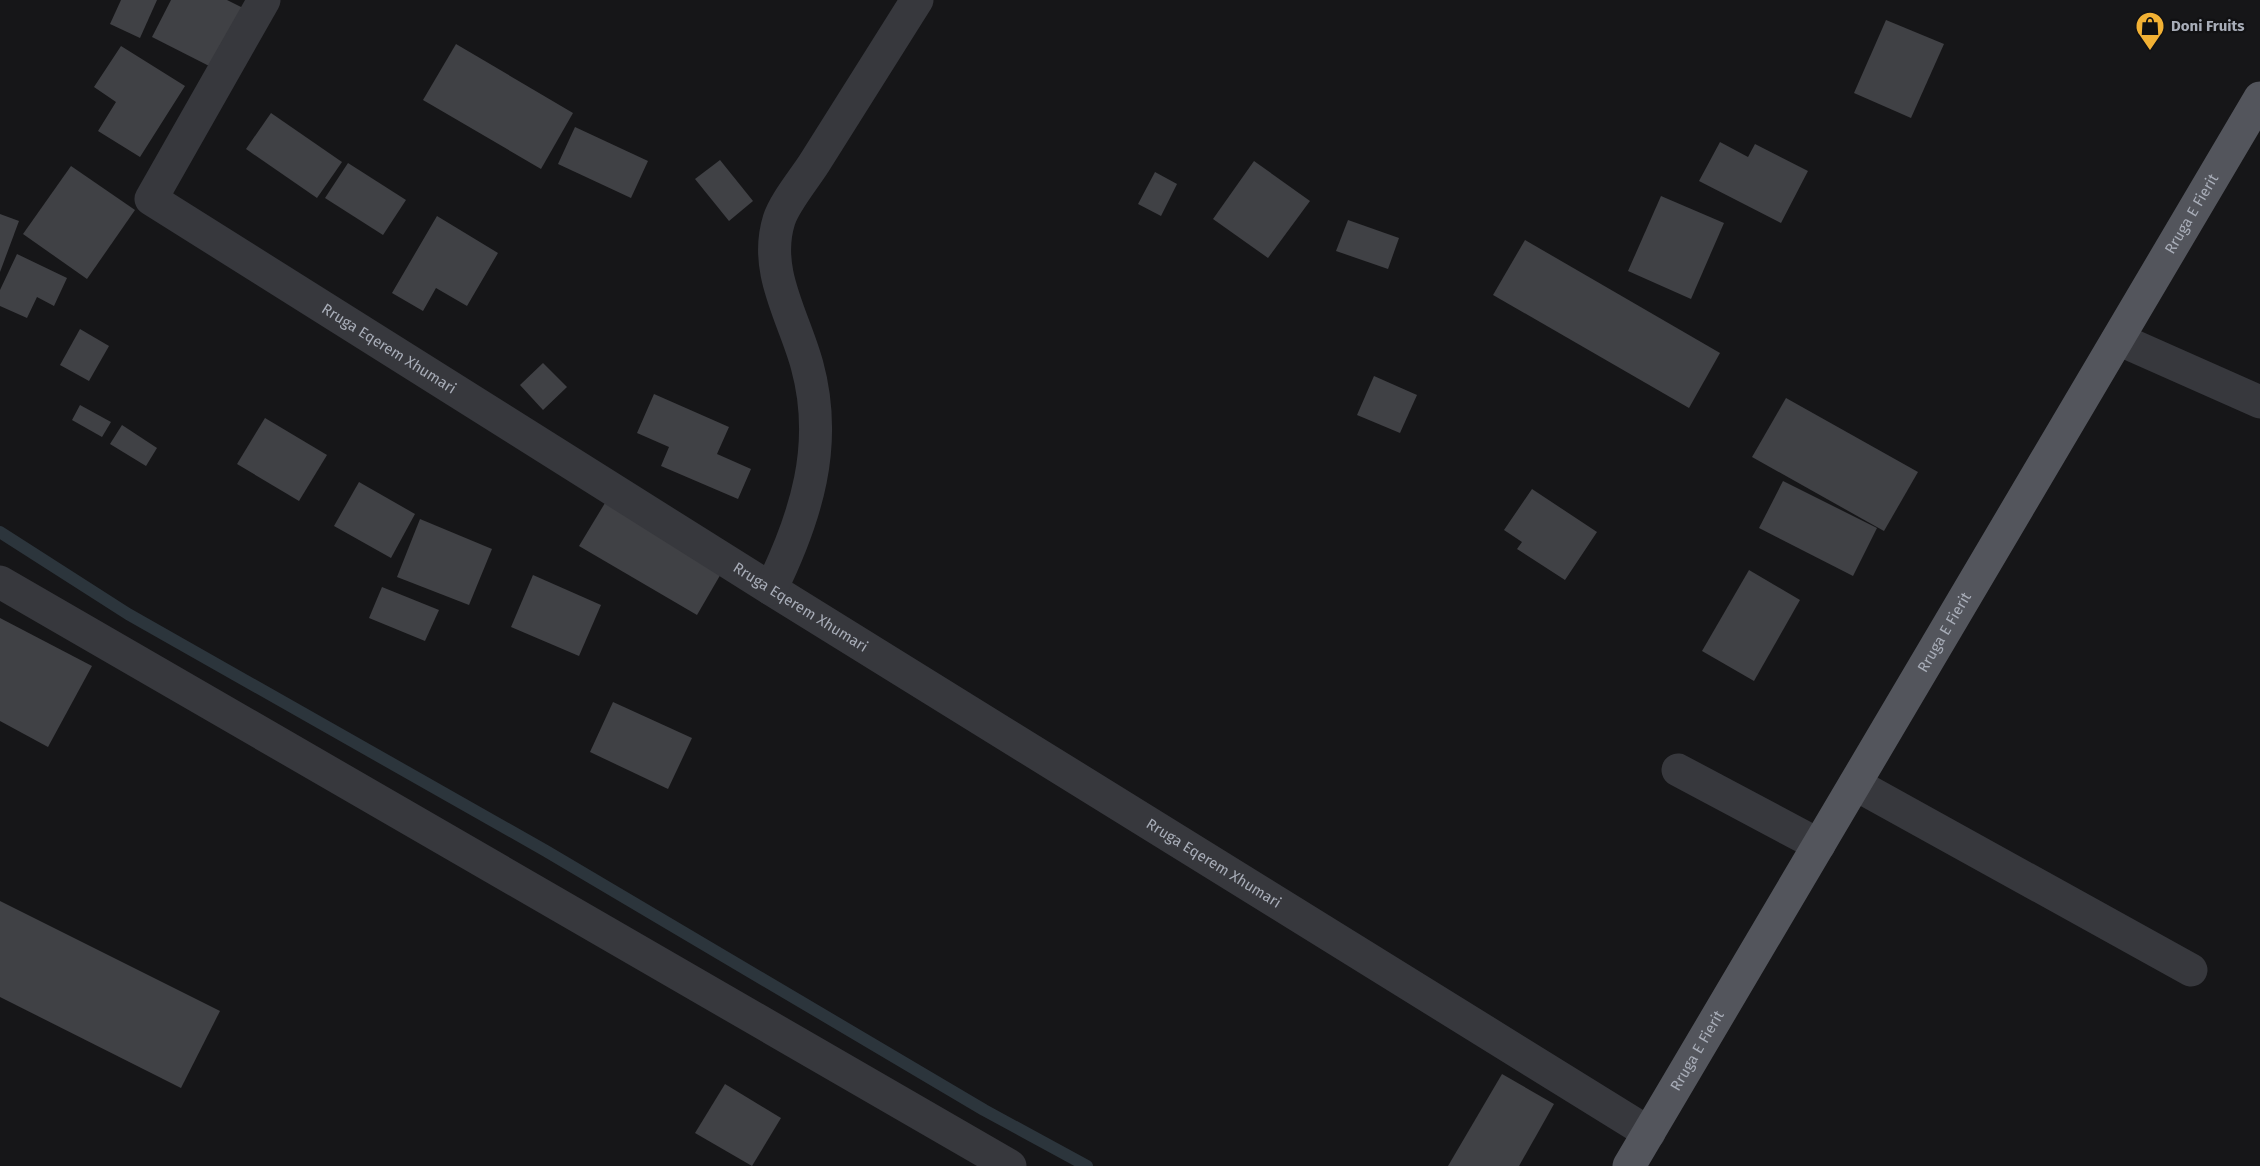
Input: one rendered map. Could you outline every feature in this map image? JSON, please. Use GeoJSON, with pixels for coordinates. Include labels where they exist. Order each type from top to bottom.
{"type":"FeatureCollection","features":[{"type":"Feature","properties":{"kind":"main road","name":"Rruga E Fierit"},"geometry":{"type":"LineString","coordinates":[[1629,1166],[2260,98]]}},
{"type":"Feature","properties":{"kind":"street","name":"Rruga Eqerem Xhumari"},"geometry":{"type":"LineString","coordinates":[[264,0],[151,200],[1649,1133]]}},
{"type":"Feature","properties":{"kind":"street"},"geometry":{"type":"LineString","coordinates":[[771,588],[792,545],[805,504],[817,449],[815,403],[807,364],[774,265],[779,220],[917,0]]}},
{"type":"Feature","properties":{"kind":"street"},"geometry":{"type":"LineString","coordinates":[[2118,339],[2260,402]]}},
{"type":"Feature","properties":{"kind":"street"},"geometry":{"type":"LineString","coordinates":[[0,582],[1010,1166]]}},
{"type":"Feature","properties":{"kind":"street"},"geometry":{"type":"LineString","coordinates":[[1678,771],[1819,844]]}},
{"type":"Feature","properties":{"kind":"street"},"geometry":{"type":"LineString","coordinates":[[1855,784],[2191,970]]}},
{"type":"Feature","properties":{"kind":"building"},"geometry":{"type":"Polygon","coordinates":[[[121,0],[157,0],[140,38],[110,24],[121,0]]]}},
{"type":"Feature","properties":{"kind":"building"},"geometry":{"type":"Polygon","coordinates":[[[171,0],[227,0],[247,10],[217,70],[152,37],[171,0]]]}},
{"type":"Feature","properties":{"kind":"building"},"geometry":{"type":"Polygon","coordinates":[[[1886,20],[1944,44],[1911,118],[1854,93],[1886,20]]]}},
{"type":"Feature","properties":{"kind":"building"},"geometry":{"type":"Polygon","coordinates":[[[456,44],[573,113],[541,169],[423,100],[456,44]]]}},
{"type":"Feature","properties":{"kind":"building"},"geometry":{"type":"Polygon","coordinates":[[[121,46],[185,86],[140,157],[98,131],[116,102],[94,87],[121,46]]]}},
{"type":"Feature","properties":{"kind":"building"},"geometry":{"type":"Polygon","coordinates":[[[271,113],[342,162],[317,198],[246,149],[271,113]]]}},
{"type":"Feature","properties":{"kind":"building"},"geometry":{"type":"Polygon","coordinates":[[[575,127],[648,161],[631,198],[558,164],[575,127]]]}},
{"type":"Feature","properties":{"kind":"building"},"geometry":{"type":"Polygon","coordinates":[[[1720,142],[1748,157],[1755,144],[1808,171],[1781,223],[1699,181],[1720,142]]]}},
{"type":"Feature","properties":{"kind":"building"},"geometry":{"type":"Polygon","coordinates":[[[720,160],[753,201],[729,221],[695,179],[720,160]]]}},
{"type":"Feature","properties":{"kind":"building"},"geometry":{"type":"Polygon","coordinates":[[[1254,161],[1310,201],[1268,258],[1213,219],[1254,161]]]}},
{"type":"Feature","properties":{"kind":"building"},"geometry":{"type":"Polygon","coordinates":[[[348,163],[406,200],[383,235],[325,198],[348,163]]]}},
{"type":"Feature","properties":{"kind":"building"},"geometry":{"type":"Polygon","coordinates":[[[71,166],[135,210],[87,279],[23,234],[71,166]]]}},
{"type":"Feature","properties":{"kind":"building"},"geometry":{"type":"Polygon","coordinates":[[[1155,172],[1177,184],[1161,216],[1138,204],[1155,172]]]}},
{"type":"Feature","properties":{"kind":"building"},"geometry":{"type":"Polygon","coordinates":[[[1661,196],[1724,223],[1691,299],[1628,271],[1661,196]]]}},
{"type":"Feature","properties":{"kind":"building"},"geometry":{"type":"Polygon","coordinates":[[[0,214],[19,221],[0,272],[0,214]]]}},
{"type":"Feature","properties":{"kind":"building"},"geometry":{"type":"Polygon","coordinates":[[[437,216],[498,253],[467,306],[436,288],[423,311],[392,293],[437,216]]]}},
{"type":"Feature","properties":{"kind":"building"},"geometry":{"type":"Polygon","coordinates":[[[1348,220],[1399,238],[1388,269],[1336,251],[1348,220]]]}},
{"type":"Feature","properties":{"kind":"building"},"geometry":{"type":"Polygon","coordinates":[[[1525,240],[1720,353],[1689,408],[1493,295],[1525,240]]]}},
{"type":"Feature","properties":{"kind":"building"},"geometry":{"type":"Polygon","coordinates":[[[17,254],[67,278],[54,306],[37,297],[27,318],[0,306],[0,290],[17,254]]]}},
{"type":"Feature","properties":{"kind":"building"},"geometry":{"type":"Polygon","coordinates":[[[80,329],[109,346],[89,381],[60,365],[80,329]]]}},
{"type":"Feature","properties":{"kind":"building"},"geometry":{"type":"Polygon","coordinates":[[[543,363],[567,387],[543,410],[520,385],[543,363]]]}},
{"type":"Feature","properties":{"kind":"building"},"geometry":{"type":"Polygon","coordinates":[[[1374,376],[1417,395],[1400,433],[1357,415],[1374,376]]]}},
{"type":"Feature","properties":{"kind":"building"},"geometry":{"type":"Polygon","coordinates":[[[654,394],[729,427],[717,454],[751,469],[738,499],[661,466],[669,447],[637,433],[654,394]]]}},
{"type":"Feature","properties":{"kind":"building"},"geometry":{"type":"Polygon","coordinates":[[[1786,398],[1918,472],[1884,531],[1752,457],[1786,398]]]}},
{"type":"Feature","properties":{"kind":"building"},"geometry":{"type":"Polygon","coordinates":[[[80,405],[111,422],[102,437],[72,420],[80,405]]]}},
{"type":"Feature","properties":{"kind":"building"},"geometry":{"type":"Polygon","coordinates":[[[265,418],[327,455],[299,501],[237,464],[265,418]]]}},
{"type":"Feature","properties":{"kind":"building"},"geometry":{"type":"Polygon","coordinates":[[[122,425],[157,448],[146,466],[110,444],[122,425]]]}},
{"type":"Feature","properties":{"kind":"building"},"geometry":{"type":"Polygon","coordinates":[[[1783,481],[1877,528],[1853,576],[1759,528],[1783,481]]]}},
{"type":"Feature","properties":{"kind":"building"},"geometry":{"type":"Polygon","coordinates":[[[359,482],[415,514],[391,558],[334,526],[359,482]]]}},
{"type":"Feature","properties":{"kind":"building"},"geometry":{"type":"Polygon","coordinates":[[[1532,489],[1597,532],[1565,580],[1517,549],[1522,542],[1504,530],[1532,489]]]}},
{"type":"Feature","properties":{"kind":"building"},"geometry":{"type":"Polygon","coordinates":[[[605,503],[722,572],[697,615],[579,546],[605,503]]]}},
{"type":"Feature","properties":{"kind":"building"},"geometry":{"type":"Polygon","coordinates":[[[420,519],[492,549],[469,605],[397,577],[420,519]]]}},
{"type":"Feature","properties":{"kind":"building"},"geometry":{"type":"Polygon","coordinates":[[[1749,570],[1800,600],[1754,681],[1702,651],[1749,570]]]}},
{"type":"Feature","properties":{"kind":"building"},"geometry":{"type":"Polygon","coordinates":[[[533,575],[601,605],[579,656],[511,627],[533,575]]]}},
{"type":"Feature","properties":{"kind":"building"},"geometry":{"type":"Polygon","coordinates":[[[382,587],[439,610],[425,641],[369,618],[382,587]]]}},
{"type":"Feature","properties":{"kind":"building"},"geometry":{"type":"Polygon","coordinates":[[[0,618],[92,666],[48,747],[0,721],[0,618]]]}},
{"type":"Feature","properties":{"kind":"building"},"geometry":{"type":"Polygon","coordinates":[[[613,702],[692,738],[668,789],[590,752],[613,702]]]}},
{"type":"Feature","properties":{"kind":"building"},"geometry":{"type":"Polygon","coordinates":[[[0,901],[220,1011],[181,1088],[0,997],[0,901]]]}},
{"type":"Feature","properties":{"kind":"building"},"geometry":{"type":"Polygon","coordinates":[[[1502,1074],[1554,1104],[1519,1166],[1448,1166],[1502,1074]]]}},
{"type":"Feature","properties":{"kind":"building"},"geometry":{"type":"Polygon","coordinates":[[[725,1084],[781,1118],[752,1166],[695,1133],[725,1084]]]}},
{"type":"Feature","properties":{"kind":"waterway"},"geometry":{"type":"LineString","coordinates":[[0,532],[128,614],[546,851],[984,1110],[1087,1166]]}},
{"type":"Feature","properties":{"kind":"place","name":"Doni Fruits"},"geometry":{"type":"Point","coordinates":[2150,52]}}]}
